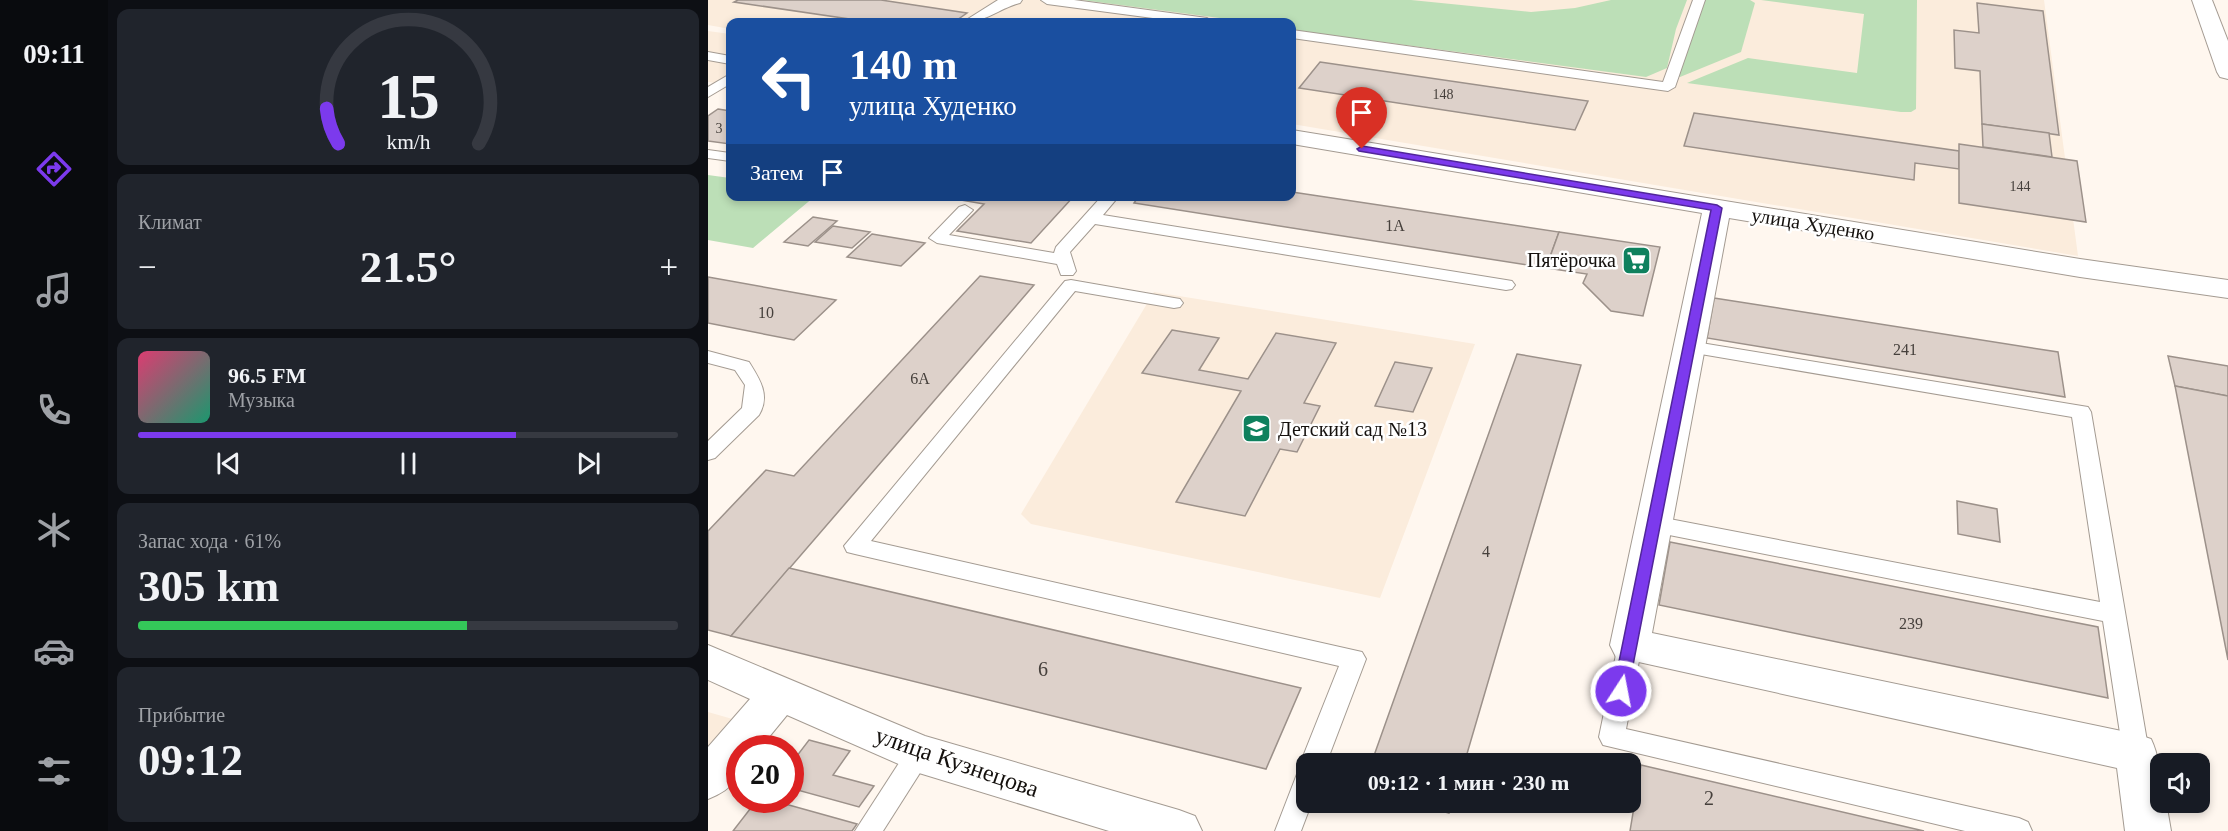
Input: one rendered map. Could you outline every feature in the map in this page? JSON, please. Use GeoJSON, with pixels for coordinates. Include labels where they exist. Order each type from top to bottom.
{"type":"FeatureCollection","features":[{"type":"Feature","properties":{"kind":"street"},"geometry":{"type":"LineString","coordinates":[[2202,0],[2228,72]]}},
{"type":"Feature","properties":{"kind":"street","name":"улица Худенко"},"geometry":{"type":"LineString","coordinates":[[1296,138],[2080,268],[2228,289]]}},
{"type":"Feature","properties":{"kind":"street"},"geometry":{"type":"LineString","coordinates":[[1717,208],[1630,645],[2136,753],[2148,831]]}},
{"type":"Feature","properties":{"kind":"street","name":"улица Кузнецова"},"geometry":{"type":"LineString","coordinates":[[708,662],[919,754],[1179,831]]}},
{"type":"Feature","properties":{"kind":"street"},"geometry":{"type":"LineString","coordinates":[[708,779],[780,693]]}},
{"type":"Feature","properties":{"kind":"lane"},"geometry":{"type":"LineString","coordinates":[[976,18],[1002,3],[1016,0]]}},
{"type":"Feature","properties":{"kind":"lane"},"geometry":{"type":"LineString","coordinates":[[1047,0],[1179,18]]}},
{"type":"Feature","properties":{"kind":"lane"},"geometry":{"type":"LineString","coordinates":[[1296,35],[1668,87],[1699,0]]}},
{"type":"Feature","properties":{"kind":"lane"},"geometry":{"type":"LineString","coordinates":[[708,56],[726,59]]}},
{"type":"Feature","properties":{"kind":"lane"},"geometry":{"type":"LineString","coordinates":[[708,93],[726,81]]}},
{"type":"Feature","properties":{"kind":"lane"},"geometry":{"type":"LineString","coordinates":[[708,154],[726,156]]}},
{"type":"Feature","properties":{"kind":"lane"},"geometry":{"type":"LineString","coordinates":[[1071,285],[1062,251],[1106,201]]}},
{"type":"Feature","properties":{"kind":"lane"},"geometry":{"type":"LineString","coordinates":[[965,210],[937,238],[1065,260]]}},
{"type":"Feature","properties":{"kind":"lane"},"geometry":{"type":"LineString","coordinates":[[1091,218],[1506,285]]}},
{"type":"Feature","properties":{"kind":"lane"},"geometry":{"type":"LineString","coordinates":[[1071,285],[1174,303]]}},
{"type":"Feature","properties":{"kind":"lane"},"geometry":{"type":"LineString","coordinates":[[1071,285],[855,546],[1354,659],[1317,753]]}},
{"type":"Feature","properties":{"kind":"lane"},"geometry":{"type":"LineString","coordinates":[[1689,347],[2081,412],[2136,753]]}},
{"type":"Feature","properties":{"kind":"lane"},"geometry":{"type":"LineString","coordinates":[[708,357],[742,366],[754,385],[752,410],[708,453]]}},
{"type":"Feature","properties":{"kind":"lane"},"geometry":{"type":"LineString","coordinates":[[1654,524],[2114,614]]}},
{"type":"Feature","properties":{"kind":"lane"},"geometry":{"type":"LineString","coordinates":[[1630,645],[1612,738],[2019,831]]}},
{"type":"Feature","properties":{"kind":"lane"},"geometry":{"type":"LineString","coordinates":[[868,831],[919,754]]}},
{"type":"Feature","properties":{"kind":"lane"},"geometry":{"type":"LineString","coordinates":[[1287,831],[1296,808]]}},
{"type":"Feature","properties":{"kind":"shaded area"},"geometry":{"type":"Polygon","coordinates":[[[708,0],[2044,0],[2078,256],[1296,125],[1296,18],[726,18],[726,28],[708,25],[708,0]]]}},
{"type":"Feature","properties":{"kind":"shaded area"},"geometry":{"type":"Polygon","coordinates":[[[708,31],[726,33],[726,77],[716,83],[708,82],[708,31]]]}},
{"type":"Feature","properties":{"kind":"shaded area","name":"Детский сад №13"},"geometry":{"type":"Polygon","coordinates":[[[1154,292],[1475,344],[1380,598],[1031,524],[1021,514],[1154,292]]]}},
{"type":"Feature","properties":{"kind":"shaded area"},"geometry":{"type":"Polygon","coordinates":[[[708,712],[736,720],[708,752],[708,712]]]}},
{"type":"Feature","properties":{"kind":"green space"},"geometry":{"type":"Polygon","coordinates":[[[1082,0],[1411,0],[1531,12],[1575,8],[1611,0],[1687,0],[1676,29],[1667,68],[1646,77],[1296,31],[1296,18],[1219,18],[1082,0]]]}},
{"type":"Feature","properties":{"kind":"green space"},"geometry":{"type":"Polygon","coordinates":[[[1701,0],[1750,0],[1755,3],[1741,52],[1680,77],[1676,76],[1701,0]]]}},
{"type":"Feature","properties":{"kind":"green space"},"geometry":{"type":"Polygon","coordinates":[[[1761,0],[1917,0],[1916,109],[1911,112],[1901,112],[1687,83],[1748,58],[1857,73],[1864,14],[1761,0]]]}},
{"type":"Feature","properties":{"kind":"green space"},"geometry":{"type":"Polygon","coordinates":[[[708,175],[726,177],[726,201],[809,201],[753,248],[708,240],[708,175]]]}},
{"type":"Feature","properties":{"kind":"building"},"geometry":{"type":"Polygon","coordinates":[[[738,0],[881,0],[967,13],[960,18],[843,18],[734,2],[738,0]]]}},
{"type":"Feature","properties":{"kind":"building"},"geometry":{"type":"Polygon","coordinates":[[[1977,3],[2043,11],[2059,135],[1982,124],[1980,71],[1955,68],[1954,30],[1979,33],[1977,3]]]}},
{"type":"Feature","properties":{"kind":"building"},"geometry":{"type":"Polygon","coordinates":[[[1320,62],[1588,101],[1575,130],[1299,88],[1320,62]]]}},
{"type":"Feature","properties":{"kind":"building"},"geometry":{"type":"Polygon","coordinates":[[[718,109],[726,110],[726,143],[708,141],[708,116],[718,109]]]}},
{"type":"Feature","properties":{"kind":"building"},"geometry":{"type":"Polygon","coordinates":[[[1694,113],[1959,151],[1959,169],[1915,163],[1914,180],[1684,146],[1694,113]]]}},
{"type":"Feature","properties":{"kind":"building"},"geometry":{"type":"Polygon","coordinates":[[[1982,124],[2049,133],[2052,157],[1983,147],[1982,124]]]}},
{"type":"Feature","properties":{"kind":"building"},"geometry":{"type":"Polygon","coordinates":[[[1959,144],[2077,161],[2086,222],[1959,203],[1959,144]]]}},
{"type":"Feature","properties":{"kind":"building"},"geometry":{"type":"Polygon","coordinates":[[[1296,193],[1559,232],[1546,268],[1134,203],[1135,201],[1296,201],[1296,193]]]}},
{"type":"Feature","properties":{"kind":"building"},"geometry":{"type":"Polygon","coordinates":[[[967,201],[1069,201],[1031,243],[957,231],[984,204],[967,201]]]}},
{"type":"Feature","properties":{"kind":"building"},"geometry":{"type":"Polygon","coordinates":[[[813,217],[837,221],[808,246],[784,242],[813,217]]]}},
{"type":"Feature","properties":{"kind":"building"},"geometry":{"type":"Polygon","coordinates":[[[833,226],[870,232],[852,248],[815,242],[833,226]]]}},
{"type":"Feature","properties":{"kind":"building"},"geometry":{"type":"Polygon","coordinates":[[[1559,232],[1660,247],[1643,316],[1611,311],[1583,283],[1587,274],[1546,268],[1559,232]]]}},
{"type":"Feature","properties":{"kind":"building"},"geometry":{"type":"Polygon","coordinates":[[[872,234],[925,243],[901,266],[847,257],[872,234]]]}},
{"type":"Feature","properties":{"kind":"building"},"geometry":{"type":"Polygon","coordinates":[[[980,276],[1034,285],[731,636],[708,630],[708,531],[766,470],[794,476],[980,276]]]}},
{"type":"Feature","properties":{"kind":"building"},"geometry":{"type":"Polygon","coordinates":[[[708,277],[836,300],[794,340],[708,323],[708,277]]]}},
{"type":"Feature","properties":{"kind":"building"},"geometry":{"type":"Polygon","coordinates":[[[1714,298],[2058,352],[2065,397],[1707,338],[1714,298]]]}},
{"type":"Feature","properties":{"kind":"building"},"geometry":{"type":"Polygon","coordinates":[[[1172,330],[1219,338],[1199,370],[1248,379],[1276,333],[1336,343],[1304,403],[1320,406],[1297,452],[1280,449],[1245,516],[1176,502],[1241,391],[1142,373],[1172,330]]]}},
{"type":"Feature","properties":{"kind":"building"},"geometry":{"type":"Polygon","coordinates":[[[1517,354],[1581,365],[1467,753],[1375,753],[1517,354]]]}},
{"type":"Feature","properties":{"kind":"building"},"geometry":{"type":"Polygon","coordinates":[[[2168,356],[2228,366],[2228,396],[2175,386],[2168,356]]]}},
{"type":"Feature","properties":{"kind":"building"},"geometry":{"type":"Polygon","coordinates":[[[1395,362],[1432,368],[1413,412],[1375,406],[1395,362]]]}},
{"type":"Feature","properties":{"kind":"building"},"geometry":{"type":"Polygon","coordinates":[[[2175,386],[2228,396],[2228,660],[2175,386]]]}},
{"type":"Feature","properties":{"kind":"building"},"geometry":{"type":"Polygon","coordinates":[[[1957,501],[1997,509],[2000,542],[1958,534],[1957,501]]]}},
{"type":"Feature","properties":{"kind":"building"},"geometry":{"type":"Polygon","coordinates":[[[1670,542],[2098,627],[2108,698],[1659,605],[1670,542]]]}},
{"type":"Feature","properties":{"kind":"building"},"geometry":{"type":"Polygon","coordinates":[[[789,568],[1301,688],[1266,769],[731,636],[789,568]]]}},
{"type":"Feature","properties":{"kind":"building"},"geometry":{"type":"Polygon","coordinates":[[[809,740],[850,751],[833,775],[874,786],[859,807],[804,792],[804,747],[809,740]]]}},
{"type":"Feature","properties":{"kind":"building"},"geometry":{"type":"Polygon","coordinates":[[[1641,765],[1924,831],[1630,831],[1633,813],[1641,813],[1641,765]]]}},
{"type":"Feature","properties":{"kind":"building"},"geometry":{"type":"Polygon","coordinates":[[[804,809],[857,824],[852,831],[733,831],[747,813],[804,813],[804,809]]]}},
{"type":"Feature","properties":{"kind":"place","name":"Пятёрочка"},"geometry":{"type":"Point","coordinates":[1637,260]}},
{"type":"Feature","properties":{"kind":"place","name":"Детский сад №13"},"geometry":{"type":"Point","coordinates":[1257,429]}},
{"type":"Feature","properties":{"kind":"route"},"geometry":{"type":"LineString","coordinates":[[1362,149],[1717,208],[1621,691]]}}]}
